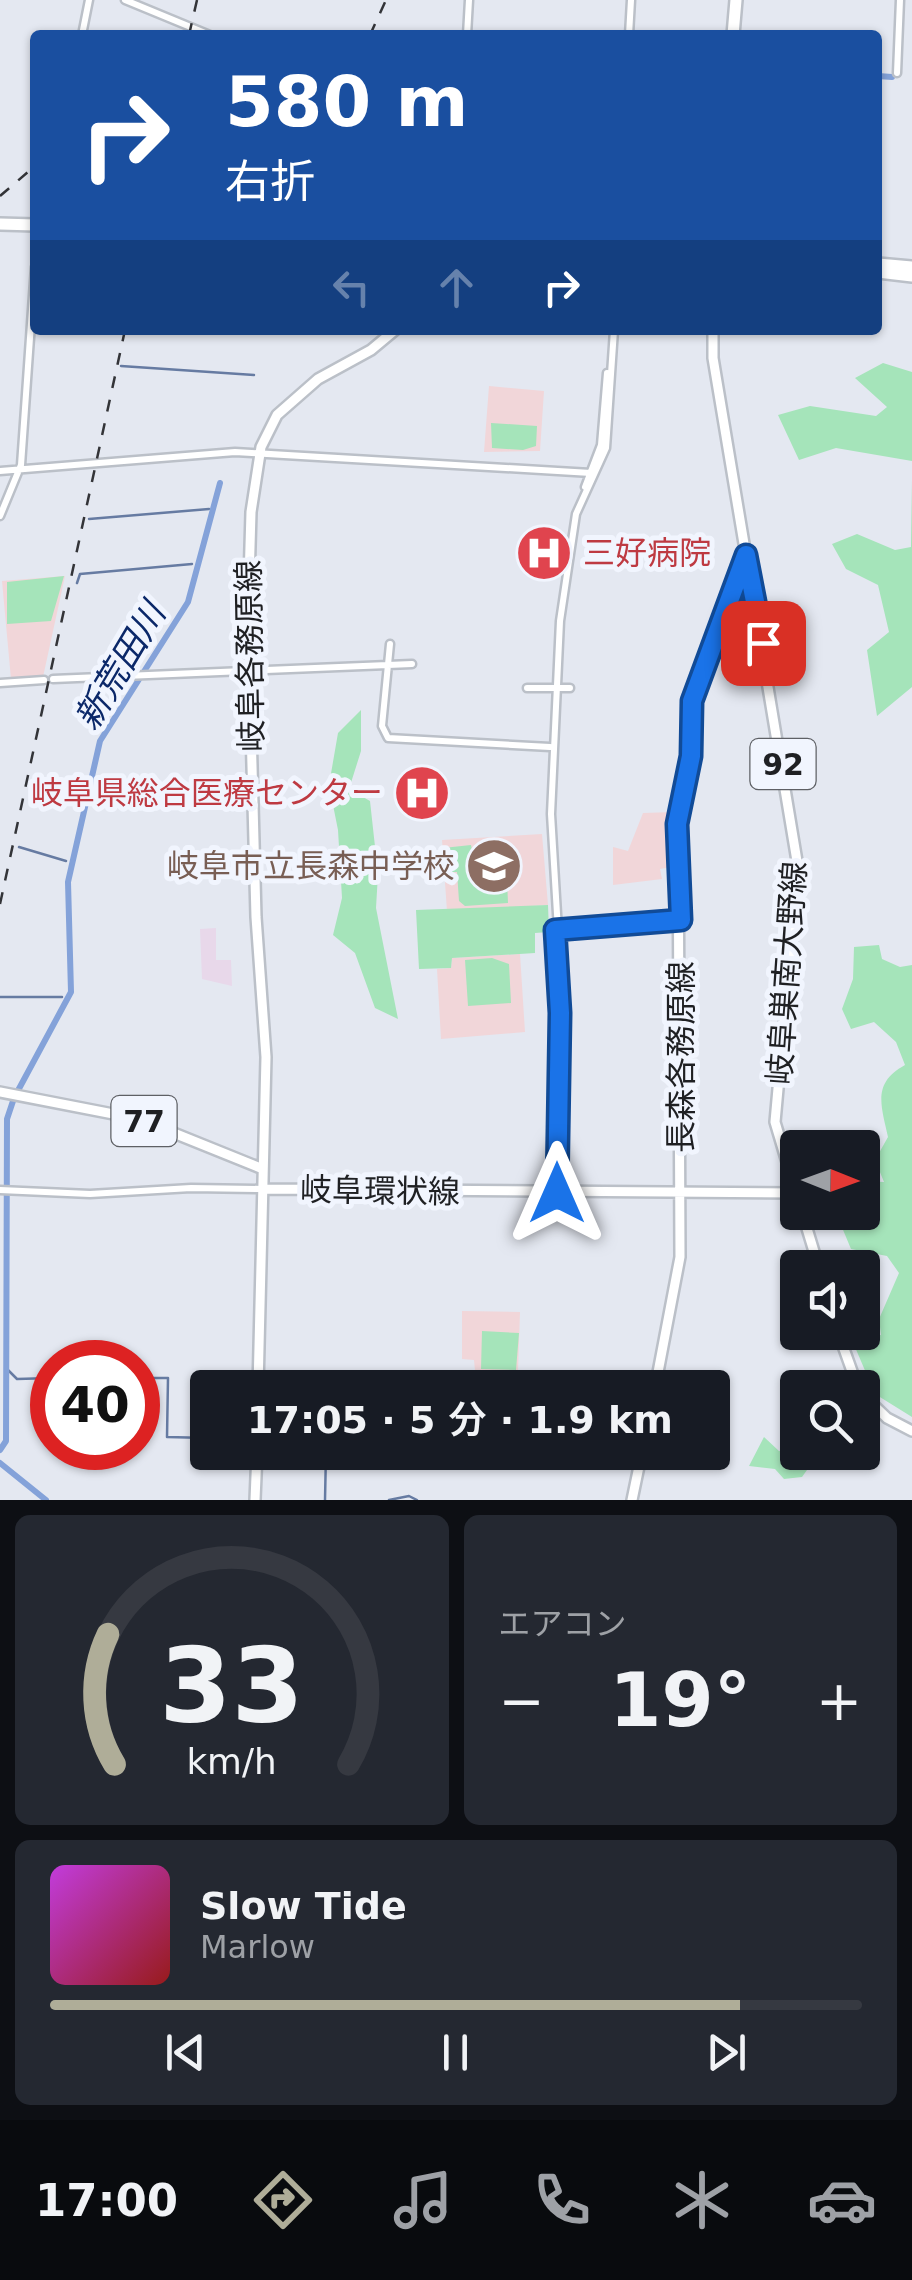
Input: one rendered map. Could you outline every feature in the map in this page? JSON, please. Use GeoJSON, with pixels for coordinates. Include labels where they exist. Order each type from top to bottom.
{"type":"FeatureCollection","features":[{"type":"Feature","properties":{"kind":"highway"},"geometry":{"type":"LineString","coordinates":[[732,30],[734,0]]}},
{"type":"Feature","properties":{"kind":"highway"},"geometry":{"type":"LineString","coordinates":[[0,221],[30,222]]}},
{"type":"Feature","properties":{"kind":"highway"},"geometry":{"type":"LineString","coordinates":[[882,270],[912,273]]}},
{"type":"Feature","properties":{"kind":"main road","name":"岐阜各務原線"},"geometry":{"type":"LineString","coordinates":[[264,1169],[266,1032],[257,932],[246,550],[260,453],[271,424],[287,403],[388,335]]}},
{"type":"Feature","properties":{"kind":"main road","name":"岐阜巣南大野線"},"geometry":{"type":"LineString","coordinates":[[714,335],[713,358],[798,867],[776,1122],[780,1137]]}},
{"type":"Feature","properties":{"kind":"main road","name":"長森各務原線"},"geometry":{"type":"LineString","coordinates":[[659,1370],[678,1274],[681,920],[677,824],[691,756],[692,701],[746,555]]}},
{"type":"Feature","properties":{"kind":"main road","name":"岐阜環状線"},"geometry":{"type":"LineString","coordinates":[[10,1094],[139,1118],[264,1169],[262,1189],[780,1196]]}},
{"type":"Feature","properties":{"kind":"main road"},"geometry":{"type":"LineString","coordinates":[[258,1370],[262,1189]]}},
{"type":"Feature","properties":{"kind":"main road"},"geometry":{"type":"LineString","coordinates":[[880,1412],[912,1431]]}},
{"type":"Feature","properties":{"kind":"main road"},"geometry":{"type":"LineString","coordinates":[[256,1470],[256,1500]]}},
{"type":"Feature","properties":{"kind":"main road"},"geometry":{"type":"LineString","coordinates":[[632,1500],[638,1470]]}},
{"type":"Feature","properties":{"kind":"street"},"geometry":{"type":"LineString","coordinates":[[83,30],[90,0]]}},
{"type":"Feature","properties":{"kind":"street"},"geometry":{"type":"LineString","coordinates":[[125,0],[198,30]]}},
{"type":"Feature","properties":{"kind":"street"},"geometry":{"type":"LineString","coordinates":[[466,30],[468,0]]}},
{"type":"Feature","properties":{"kind":"street"},"geometry":{"type":"LineString","coordinates":[[629,30],[632,0]]}},
{"type":"Feature","properties":{"kind":"street"},"geometry":{"type":"LineString","coordinates":[[897,74],[900,0]]}},
{"type":"Feature","properties":{"kind":"street"},"geometry":{"type":"LineString","coordinates":[[0,516],[21,469],[30,335]]}},
{"type":"Feature","properties":{"kind":"street"},"geometry":{"type":"LineString","coordinates":[[557,1216],[560,1013],[551,814],[562,562],[576,502],[601,446],[612,335]]}},
{"type":"Feature","properties":{"kind":"street"},"geometry":{"type":"LineString","coordinates":[[557,929],[548,814],[566,562],[576,514],[606,448],[612,335]]}},
{"type":"Feature","properties":{"kind":"street"},"geometry":{"type":"LineString","coordinates":[[0,471],[224,452],[592,473]]}},
{"type":"Feature","properties":{"kind":"street"},"geometry":{"type":"LineString","coordinates":[[390,644],[382,726],[388,738],[550,747]]}},
{"type":"Feature","properties":{"kind":"street"},"geometry":{"type":"LineString","coordinates":[[0,684],[143,673],[412,664]]}},
{"type":"Feature","properties":{"kind":"street"},"geometry":{"type":"LineString","coordinates":[[527,688],[570,688]]}},
{"type":"Feature","properties":{"kind":"street"},"geometry":{"type":"LineString","coordinates":[[557,929],[681,920]]}},
{"type":"Feature","properties":{"kind":"street"},"geometry":{"type":"LineString","coordinates":[[3,1190],[90,1194],[191,1188],[262,1189]]}},
{"type":"Feature","properties":{"kind":"shaded area"},"geometry":{"type":"Polygon","coordinates":[[[489,386],[544,391],[540,451],[484,452],[489,386]]]}},
{"type":"Feature","properties":{"kind":"shaded area"},"geometry":{"type":"Polygon","coordinates":[[[65,576],[43,677],[11,679],[2,581],[65,576]]]}},
{"type":"Feature","properties":{"kind":"shaded area"},"geometry":{"type":"Polygon","coordinates":[[[674,812],[677,866],[660,869],[662,879],[613,885],[613,847],[628,851],[643,813],[674,812]]]}},
{"type":"Feature","properties":{"kind":"shaded area","name":"岐阜市立長森中学校"},"geometry":{"type":"Polygon","coordinates":[[[542,834],[548,905],[447,911],[442,840],[542,834]]]}},
{"type":"Feature","properties":{"kind":"shaded area"},"geometry":{"type":"Polygon","coordinates":[[[216,928],[216,960],[231,960],[232,986],[202,979],[200,929],[216,928]]]}},
{"type":"Feature","properties":{"kind":"shaded area"},"geometry":{"type":"Polygon","coordinates":[[[520,954],[525,1032],[441,1039],[437,969],[451,968],[452,958],[520,954]]]}},
{"type":"Feature","properties":{"kind":"shaded area"},"geometry":{"type":"Polygon","coordinates":[[[462,1311],[520,1312],[518,1370],[475,1370],[474,1360],[462,1359],[462,1311]]]}},
{"type":"Feature","properties":{"kind":"green space"},"geometry":{"type":"Polygon","coordinates":[[[883,363],[912,372],[912,461],[836,448],[799,460],[778,415],[810,406],[876,416],[887,407],[855,378],[883,363]]]}},
{"type":"Feature","properties":{"kind":"green space"},"geometry":{"type":"Polygon","coordinates":[[[491,423],[537,426],[536,446],[523,450],[492,448],[491,423]]]}},
{"type":"Feature","properties":{"kind":"green space"},"geometry":{"type":"Polygon","coordinates":[[[912,480],[912,687],[877,716],[867,650],[889,632],[878,585],[846,569],[832,544],[857,534],[895,550],[911,547],[912,480]]]}},
{"type":"Feature","properties":{"kind":"green space"},"geometry":{"type":"Polygon","coordinates":[[[64,576],[51,621],[7,624],[7,582],[64,576]]]}},
{"type":"Feature","properties":{"kind":"green space"},"geometry":{"type":"Polygon","coordinates":[[[361,710],[361,751],[349,789],[370,801],[378,874],[376,908],[398,1019],[375,1008],[355,953],[333,935],[342,898],[338,830],[329,785],[338,733],[361,710]]]}},
{"type":"Feature","properties":{"kind":"green space"},"geometry":{"type":"Polygon","coordinates":[[[471,845],[474,860],[506,857],[508,903],[465,906],[459,901],[457,872],[446,872],[443,848],[471,845]]]}},
{"type":"Feature","properties":{"kind":"green space"},"geometry":{"type":"Polygon","coordinates":[[[548,905],[549,932],[535,933],[535,953],[452,958],[451,968],[419,969],[416,910],[548,905]]]}},
{"type":"Feature","properties":{"kind":"green space"},"geometry":{"type":"Polygon","coordinates":[[[879,945],[882,959],[900,967],[912,965],[912,1417],[880,1397],[880,1370],[865,1370],[856,1350],[880,1350],[880,1317],[899,1273],[880,1250],[851,1249],[843,1230],[880,1230],[880,1182],[884,1182],[880,1151],[888,1137],[883,1087],[905,1065],[896,1042],[874,1022],[851,1029],[842,1009],[853,979],[854,947],[879,945]]]}},
{"type":"Feature","properties":{"kind":"green space"},"geometry":{"type":"Polygon","coordinates":[[[492,958],[509,964],[511,1003],[468,1006],[465,960],[492,958]]]}},
{"type":"Feature","properties":{"kind":"green space"},"geometry":{"type":"Polygon","coordinates":[[[482,1331],[519,1333],[516,1370],[481,1369],[482,1331]]]}},
{"type":"Feature","properties":{"kind":"green space"},"geometry":{"type":"Polygon","coordinates":[[[764,1437],[780,1451],[780,1470],[807,1470],[802,1477],[784,1479],[775,1469],[749,1466],[764,1437]]]}},
{"type":"Feature","properties":{"kind":"waterway"},"geometry":{"type":"LineString","coordinates":[[882,76],[892,77]]}},
{"type":"Feature","properties":{"kind":"waterway"},"geometry":{"type":"LineString","coordinates":[[121,366],[254,375]]}},
{"type":"Feature","properties":{"kind":"waterway","name":"新荒田川"},"geometry":{"type":"LineString","coordinates":[[0,1450],[6,1441],[7,1119],[14,1098],[71,992],[68,882],[100,741],[188,602],[220,483]]}},
{"type":"Feature","properties":{"kind":"waterway"},"geometry":{"type":"LineString","coordinates":[[89,519],[209,509]]}},
{"type":"Feature","properties":{"kind":"waterway"},"geometry":{"type":"LineString","coordinates":[[77,583],[80,574],[192,564]]}},
{"type":"Feature","properties":{"kind":"waterway"},"geometry":{"type":"LineString","coordinates":[[19,847],[66,861]]}},
{"type":"Feature","properties":{"kind":"waterway"},"geometry":{"type":"LineString","coordinates":[[0,997],[62,997]]}},
{"type":"Feature","properties":{"kind":"waterway","name":"新荒田川"},"geometry":{"type":"LineString","coordinates":[[6,1368],[17,1379],[30,1379]]}},
{"type":"Feature","properties":{"kind":"waterway","name":"新荒田川"},"geometry":{"type":"LineString","coordinates":[[160,1378],[168,1378],[167,1437],[190,1438]]}},
{"type":"Feature","properties":{"kind":"waterway"},"geometry":{"type":"LineString","coordinates":[[0,1463],[46,1500]]}},
{"type":"Feature","properties":{"kind":"waterway","name":"新荒田川"},"geometry":{"type":"LineString","coordinates":[[325,1500],[326,1470]]}},
{"type":"Feature","properties":{"kind":"waterway","name":"新荒田川"},"geometry":{"type":"LineString","coordinates":[[389,1500],[409,1496],[417,1500]]}},
{"type":"Feature","properties":{"kind":"railway"},"geometry":{"type":"LineString","coordinates":[[190,30],[197,0]]}},
{"type":"Feature","properties":{"kind":"railway"},"geometry":{"type":"LineString","coordinates":[[372,30],[386,0]]}},
{"type":"Feature","properties":{"kind":"railway"},"geometry":{"type":"LineString","coordinates":[[0,196],[30,170]]}},
{"type":"Feature","properties":{"kind":"railway"},"geometry":{"type":"LineString","coordinates":[[0,904],[124,335]]}},
{"type":"Feature","properties":{"kind":"place","name":"三好病院"},"geometry":{"type":"Point","coordinates":[544,553]}},
{"type":"Feature","properties":{"kind":"place","name":"岐阜県総合医療センター"},"geometry":{"type":"Point","coordinates":[422,793]}},
{"type":"Feature","properties":{"kind":"place","name":"岐阜市立長森中学校"},"geometry":{"type":"Point","coordinates":[494,866]}},
{"type":"Feature","properties":{"kind":"route"},"geometry":{"type":"LineString","coordinates":[[557,1193],[560,1013],[555,930],[681,920],[677,824],[691,756],[694,689],[746,555],[763,643]]}}]}
